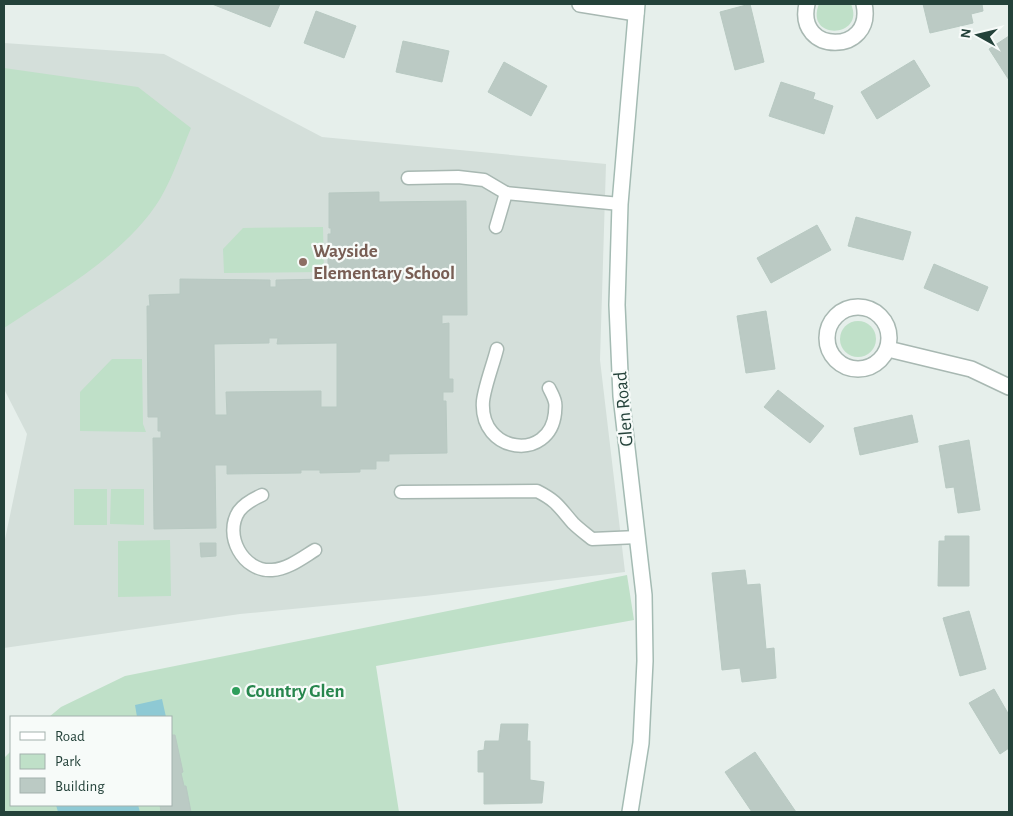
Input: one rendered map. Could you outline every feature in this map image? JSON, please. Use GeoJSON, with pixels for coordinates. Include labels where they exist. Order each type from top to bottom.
{"type":"FeatureCollection","features":[{"type":"Feature","properties":{"kind":"main road"},"geometry":{"type":"LineString","coordinates":[[580,4],[636,8]]}},
{"type":"Feature","properties":{"kind":"main road"},"geometry":{"type":"LineString","coordinates":[[807,4],[805,14],[810,31],[817,37],[834,43],[848,40],[860,30],[864,21],[864,4]]}},
{"type":"Feature","properties":{"kind":"main road","name":"Glen Road"},"geometry":{"type":"LineString","coordinates":[[630,812],[641,743],[646,661],[644,595],[621,396],[617,305],[620,204],[636,8]]}},
{"type":"Feature","properties":{"kind":"main road"},"geometry":{"type":"LineString","coordinates":[[848,308],[868,308],[884,320],[890,339],[888,349],[875,366],[864,370],[853,370],[843,366],[834,359],[828,344],[828,329],[839,313],[848,308]]}},
{"type":"Feature","properties":{"kind":"main road"},"geometry":{"type":"LineString","coordinates":[[888,349],[971,369],[1009,387]]}},
{"type":"Feature","properties":{"kind":"lane"},"geometry":{"type":"LineString","coordinates":[[408,178],[458,177],[484,180],[506,193],[620,204]]}},
{"type":"Feature","properties":{"kind":"lane"},"geometry":{"type":"LineString","coordinates":[[496,227],[506,193]]}},
{"type":"Feature","properties":{"kind":"lane"},"geometry":{"type":"LineString","coordinates":[[497,349],[483,402],[487,426],[499,440],[515,446],[533,444],[546,436],[554,422],[556,403],[549,388]]}},
{"type":"Feature","properties":{"kind":"lane"},"geometry":{"type":"LineString","coordinates":[[401,492],[537,491],[560,506],[574,524],[592,539],[638,538]]}},
{"type":"Feature","properties":{"kind":"lane"},"geometry":{"type":"LineString","coordinates":[[262,495],[248,502],[239,511],[234,525],[235,543],[242,557],[254,566],[270,570],[283,568],[315,550]]}},
{"type":"Feature","properties":{"kind":"shaded area","name":"Wayside Elementary School"},"geometry":{"type":"Polygon","coordinates":[[[4,43],[164,54],[322,137],[606,164],[600,360],[625,572],[425,596],[240,614],[4,648],[4,544],[27,434],[4,389],[4,43]]]}},
{"type":"Feature","properties":{"kind":"green space"},"geometry":{"type":"Polygon","coordinates":[[[819,4],[851,4],[853,15],[850,24],[844,29],[835,31],[826,29],[820,24],[817,16],[819,4]]]}},
{"type":"Feature","properties":{"kind":"green space"},"geometry":{"type":"Polygon","coordinates":[[[4,68],[138,87],[191,128],[165,191],[146,219],[110,255],[68,286],[4,328],[4,68]]]}},
{"type":"Feature","properties":{"kind":"green space"},"geometry":{"type":"Polygon","coordinates":[[[323,227],[324,272],[224,273],[223,249],[243,228],[323,227]]]}},
{"type":"Feature","properties":{"kind":"green space"},"geometry":{"type":"Polygon","coordinates":[[[858,321],[865,322],[871,326],[875,332],[875,346],[871,352],[865,356],[858,357],[851,356],[845,352],[841,346],[840,339],[841,332],[845,326],[851,322],[858,321]]]}},
{"type":"Feature","properties":{"kind":"green space"},"geometry":{"type":"Polygon","coordinates":[[[112,359],[142,359],[143,424],[146,432],[80,431],[80,392],[112,359]]]}},
{"type":"Feature","properties":{"kind":"green space"},"geometry":{"type":"Polygon","coordinates":[[[74,489],[107,489],[107,525],[74,525],[74,489]]]}},
{"type":"Feature","properties":{"kind":"green space"},"geometry":{"type":"Polygon","coordinates":[[[111,489],[144,489],[144,525],[110,524],[111,489]]]}},
{"type":"Feature","properties":{"kind":"green space"},"geometry":{"type":"Polygon","coordinates":[[[170,540],[171,596],[118,597],[118,541],[170,540]]]}},
{"type":"Feature","properties":{"kind":"green space","name":"Country Glen"},"geometry":{"type":"Polygon","coordinates":[[[627,575],[634,620],[376,666],[399,812],[4,812],[4,758],[10,752],[10,806],[172,806],[172,716],[50,716],[61,707],[125,676],[627,575]]]}},
{"type":"Feature","properties":{"kind":"water"},"geometry":{"type":"Polygon","coordinates":[[[162,699],[166,716],[137,716],[135,705],[162,699]]]}},
{"type":"Feature","properties":{"kind":"water"},"geometry":{"type":"Polygon","coordinates":[[[56,806],[138,806],[140,812],[58,812],[56,806]]]}},
{"type":"Feature","properties":{"kind":"building"},"geometry":{"type":"Polygon","coordinates":[[[212,4],[280,4],[270,27],[212,4]]]}},
{"type":"Feature","properties":{"kind":"building"},"geometry":{"type":"Polygon","coordinates":[[[750,4],[764,62],[735,70],[720,12],[750,4]]]}},
{"type":"Feature","properties":{"kind":"building"},"geometry":{"type":"Polygon","coordinates":[[[923,4],[982,4],[983,11],[971,14],[973,23],[930,33],[923,4]]]}},
{"type":"Feature","properties":{"kind":"building"},"geometry":{"type":"Polygon","coordinates":[[[316,11],[356,26],[344,58],[304,43],[316,11]]]}},
{"type":"Feature","properties":{"kind":"building"},"geometry":{"type":"Polygon","coordinates":[[[1009,36],[1009,80],[989,49],[1009,36]]]}},
{"type":"Feature","properties":{"kind":"building"},"geometry":{"type":"Polygon","coordinates":[[[403,41],[449,51],[442,82],[396,72],[403,41]]]}},
{"type":"Feature","properties":{"kind":"building"},"geometry":{"type":"Polygon","coordinates":[[[914,60],[930,86],[877,119],[861,92],[914,60]]]}},
{"type":"Feature","properties":{"kind":"building"},"geometry":{"type":"Polygon","coordinates":[[[504,62],[547,86],[531,116],[488,92],[504,62]]]}},
{"type":"Feature","properties":{"kind":"building"},"geometry":{"type":"Polygon","coordinates":[[[781,82],[815,93],[813,99],[833,106],[824,134],[769,116],[781,82]]]}},
{"type":"Feature","properties":{"kind":"building"},"geometry":{"type":"Polygon","coordinates":[[[379,192],[379,202],[466,201],[467,315],[442,315],[442,324],[449,323],[449,379],[453,379],[453,392],[443,392],[443,401],[446,401],[447,453],[389,454],[389,461],[376,461],[376,469],[360,469],[360,472],[320,473],[320,470],[301,470],[301,473],[227,474],[227,465],[215,465],[216,528],[154,529],[153,438],[161,438],[161,431],[158,431],[158,417],[148,417],[147,306],[150,306],[149,295],[180,294],[180,279],[270,280],[270,287],[276,287],[276,280],[328,279],[328,234],[331,234],[331,228],[329,228],[329,193],[379,192]],[[269,338],[269,343],[214,344],[215,415],[227,415],[226,392],[321,391],[321,407],[337,407],[337,343],[277,344],[278,338],[269,338]]]}},
{"type":"Feature","properties":{"kind":"building"},"geometry":{"type":"Polygon","coordinates":[[[856,217],[911,232],[903,260],[848,246],[856,217]]]}},
{"type":"Feature","properties":{"kind":"building"},"geometry":{"type":"Polygon","coordinates":[[[817,225],[831,250],[771,283],[757,258],[817,225]]]}},
{"type":"Feature","properties":{"kind":"building"},"geometry":{"type":"Polygon","coordinates":[[[934,264],[988,287],[978,311],[924,288],[934,264]]]}},
{"type":"Feature","properties":{"kind":"building"},"geometry":{"type":"Polygon","coordinates":[[[766,311],[775,369],[746,373],[737,316],[766,311]]]}},
{"type":"Feature","properties":{"kind":"building"},"geometry":{"type":"Polygon","coordinates":[[[778,390],[824,426],[810,443],[764,407],[778,390]]]}},
{"type":"Feature","properties":{"kind":"building"},"geometry":{"type":"Polygon","coordinates":[[[912,415],[918,442],[860,455],[854,428],[912,415]]]}},
{"type":"Feature","properties":{"kind":"building"},"geometry":{"type":"Polygon","coordinates":[[[969,440],[980,510],[958,513],[954,487],[946,488],[939,446],[969,440]]]}},
{"type":"Feature","properties":{"kind":"building"},"geometry":{"type":"Polygon","coordinates":[[[945,536],[969,536],[969,586],[938,586],[939,541],[945,541],[945,536]]]}},
{"type":"Feature","properties":{"kind":"building"},"geometry":{"type":"Polygon","coordinates":[[[200,543],[216,543],[216,556],[201,557],[200,543]]]}},
{"type":"Feature","properties":{"kind":"building"},"geometry":{"type":"Polygon","coordinates":[[[745,570],[747,585],[760,584],[766,649],[774,648],[776,678],[742,682],[740,668],[722,670],[712,573],[745,570]]]}},
{"type":"Feature","properties":{"kind":"building"},"geometry":{"type":"Polygon","coordinates":[[[969,611],[986,669],[960,676],[943,618],[969,611]]]}},
{"type":"Feature","properties":{"kind":"building"},"geometry":{"type":"Polygon","coordinates":[[[994,689],[1009,715],[1009,748],[1000,754],[969,703],[994,689]]]}},
{"type":"Feature","properties":{"kind":"building"},"geometry":{"type":"Polygon","coordinates":[[[501,724],[528,724],[527,741],[530,741],[530,780],[544,782],[542,803],[484,804],[484,772],[478,772],[478,751],[484,750],[485,741],[499,741],[501,724]]]}},
{"type":"Feature","properties":{"kind":"building"},"geometry":{"type":"Polygon","coordinates":[[[172,735],[175,735],[183,772],[181,773],[184,786],[186,786],[191,812],[161,812],[160,806],[172,806],[172,735]]]}},
{"type":"Feature","properties":{"kind":"building"},"geometry":{"type":"Polygon","coordinates":[[[755,752],[796,812],[752,812],[725,772],[755,752]]]}},
{"type":"Feature","properties":{"kind":"place","name":"Wayside Elementary School"},"geometry":{"type":"Point","coordinates":[303,262]}},
{"type":"Feature","properties":{"kind":"place","name":"Country Glen"},"geometry":{"type":"Point","coordinates":[236,691]}}]}
